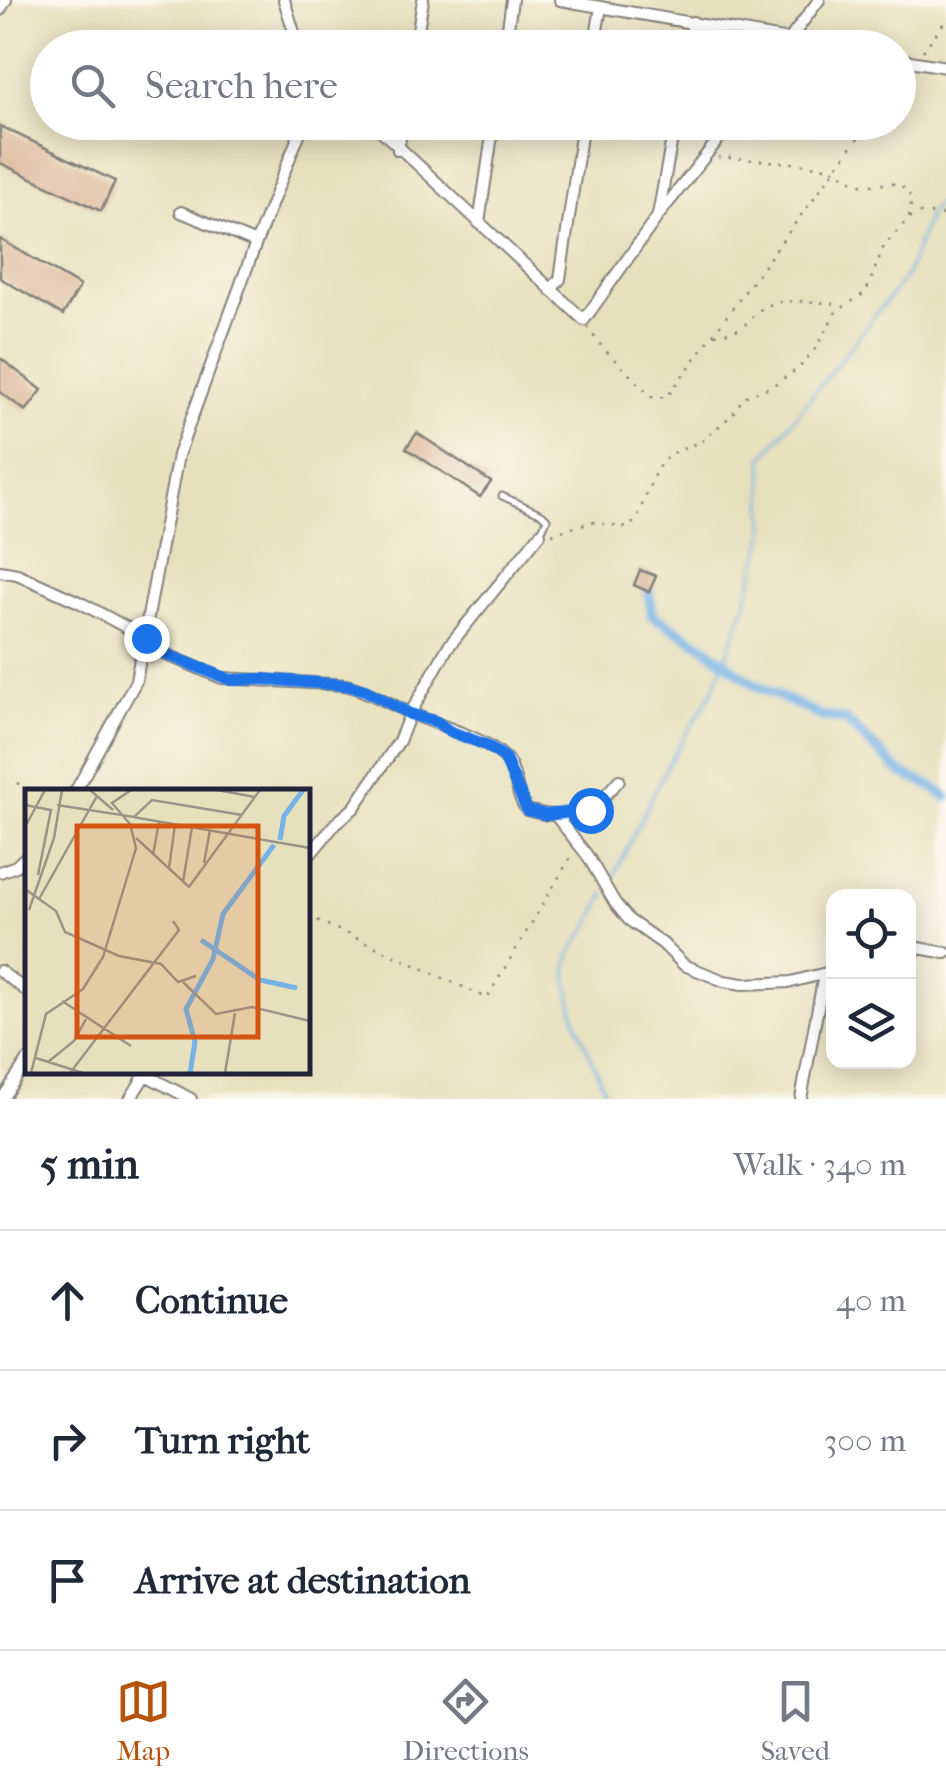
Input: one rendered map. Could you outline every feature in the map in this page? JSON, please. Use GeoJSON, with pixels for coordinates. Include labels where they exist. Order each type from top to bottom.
{"type":"FeatureCollection","features":[{"type":"Feature","properties":{"kind":"street"},"geometry":{"type":"LineString","coordinates":[[0,10],[6,0]]}},
{"type":"Feature","properties":{"kind":"street"},"geometry":{"type":"LineString","coordinates":[[284,0],[293,30]]}},
{"type":"Feature","properties":{"kind":"street"},"geometry":{"type":"LineString","coordinates":[[418,30],[423,0]]}},
{"type":"Feature","properties":{"kind":"street"},"geometry":{"type":"LineString","coordinates":[[508,30],[512,0]]}},
{"type":"Feature","properties":{"kind":"street"},"geometry":{"type":"LineString","coordinates":[[560,0],[727,30]]}},
{"type":"Feature","properties":{"kind":"street"},"geometry":{"type":"LineString","coordinates":[[796,30],[819,0]]}},
{"type":"Feature","properties":{"kind":"street"},"geometry":{"type":"LineString","coordinates":[[597,30],[600,7]]}},
{"type":"Feature","properties":{"kind":"street"},"geometry":{"type":"LineString","coordinates":[[692,30],[694,22]]}},
{"type":"Feature","properties":{"kind":"street"},"geometry":{"type":"LineString","coordinates":[[916,62],[946,67]]}},
{"type":"Feature","properties":{"kind":"street"},"geometry":{"type":"LineString","coordinates":[[76,789],[136,680],[178,455],[297,140]]}},
{"type":"Feature","properties":{"kind":"street"},"geometry":{"type":"LineString","coordinates":[[389,140],[584,320],[718,140]]}},
{"type":"Feature","properties":{"kind":"street"},"geometry":{"type":"LineString","coordinates":[[398,150],[400,140]]}},
{"type":"Feature","properties":{"kind":"street"},"geometry":{"type":"LineString","coordinates":[[479,223],[491,140]]}},
{"type":"Feature","properties":{"kind":"street"},"geometry":{"type":"LineString","coordinates":[[551,290],[560,279],[580,140]]}},
{"type":"Feature","properties":{"kind":"street"},"geometry":{"type":"LineString","coordinates":[[658,216],[672,140]]}},
{"type":"Feature","properties":{"kind":"street"},"geometry":{"type":"LineString","coordinates":[[180,212],[256,244]]}},
{"type":"Feature","properties":{"kind":"street"},"geometry":{"type":"LineString","coordinates":[[310,856],[354,808],[399,741],[448,647],[540,534]]}},
{"type":"Feature","properties":{"kind":"street"},"geometry":{"type":"LineString","coordinates":[[0,571],[17,574],[81,603],[146,638],[160,652],[231,680],[346,685],[437,722],[494,750],[509,763],[527,810],[554,815],[590,810],[619,780]]}},
{"type":"Feature","properties":{"kind":"street"},"geometry":{"type":"LineString","coordinates":[[554,815],[628,920],[684,964],[724,981],[743,984],[791,982],[826,974]]}},
{"type":"Feature","properties":{"kind":"street"},"geometry":{"type":"LineString","coordinates":[[0,872],[25,858]]}},
{"type":"Feature","properties":{"kind":"street"},"geometry":{"type":"LineString","coordinates":[[916,947],[946,953]]}},
{"type":"Feature","properties":{"kind":"street"},"geometry":{"type":"LineString","coordinates":[[0,972],[25,990]]}},
{"type":"Feature","properties":{"kind":"street"},"geometry":{"type":"LineString","coordinates":[[801,1099],[828,979]]}},
{"type":"Feature","properties":{"kind":"street"},"geometry":{"type":"LineString","coordinates":[[2,1099],[25,1064]]}},
{"type":"Feature","properties":{"kind":"street"},"geometry":{"type":"LineString","coordinates":[[130,1099],[143,1074]]}},
{"type":"Feature","properties":{"kind":"street"},"geometry":{"type":"LineString","coordinates":[[146,1074],[191,1099]]}},
{"type":"Feature","properties":{"kind":"lane"},"geometry":{"type":"LineString","coordinates":[[502,496],[546,518],[540,534]]}},
{"type":"Feature","properties":{"kind":"path"},"geometry":{"type":"LineString","coordinates":[[584,320],[602,348],[657,400],[667,397],[857,140]]}},
{"type":"Feature","properties":{"kind":"path"},"geometry":{"type":"LineString","coordinates":[[706,156],[745,161],[770,159],[835,170],[863,185],[888,183],[903,187],[911,196],[909,218]]}},
{"type":"Feature","properties":{"kind":"path"},"geometry":{"type":"LineString","coordinates":[[540,534],[558,534],[591,522],[628,528],[637,518],[656,470],[670,454],[702,441],[718,429],[744,398],[799,368],[815,349],[828,322],[866,292],[884,246],[909,218],[920,213],[946,214]]}},
{"type":"Feature","properties":{"kind":"path"},"geometry":{"type":"LineString","coordinates":[[713,334],[738,331],[774,303],[819,301],[844,306]]}},
{"type":"Feature","properties":{"kind":"path"},"geometry":{"type":"LineString","coordinates":[[17,783],[29,789]]}},
{"type":"Feature","properties":{"kind":"path"},"geometry":{"type":"LineString","coordinates":[[310,917],[487,998],[578,846]]}},
{"type":"Feature","properties":{"kind":"building"},"geometry":{"type":"Polygon","coordinates":[[[0,126],[115,181],[101,211],[0,163],[0,126]]]}},
{"type":"Feature","properties":{"kind":"building"},"geometry":{"type":"Polygon","coordinates":[[[0,239],[80,286],[63,315],[0,278],[0,239]]]}},
{"type":"Feature","properties":{"kind":"building"},"geometry":{"type":"Polygon","coordinates":[[[0,358],[42,390],[26,411],[0,392],[0,358]]]}},
{"type":"Feature","properties":{"kind":"building"},"geometry":{"type":"Polygon","coordinates":[[[417,433],[491,482],[480,497],[406,448],[417,433]]]}},
{"type":"Feature","properties":{"kind":"building"},"geometry":{"type":"Polygon","coordinates":[[[640,570],[656,576],[649,592],[634,585],[640,570]]]}},
{"type":"Feature","properties":{"kind":"waterway"},"geometry":{"type":"LineString","coordinates":[[608,887],[669,762],[712,693],[743,613],[765,534],[763,458],[906,276],[929,214],[946,194]]}},
{"type":"Feature","properties":{"kind":"waterway"},"geometry":{"type":"LineString","coordinates":[[649,592],[652,615],[702,645],[757,686],[821,716],[845,720],[901,773],[946,797]]}},
{"type":"Feature","properties":{"kind":"waterway"},"geometry":{"type":"LineString","coordinates":[[605,894],[570,954],[567,977],[575,1018],[608,1099]]}},
{"type":"Feature","properties":{"kind":"route"},"geometry":{"type":"LineString","coordinates":[[146,638],[160,652],[231,680],[346,685],[365,690],[504,757],[527,810],[570,815],[590,810]]}}]}
